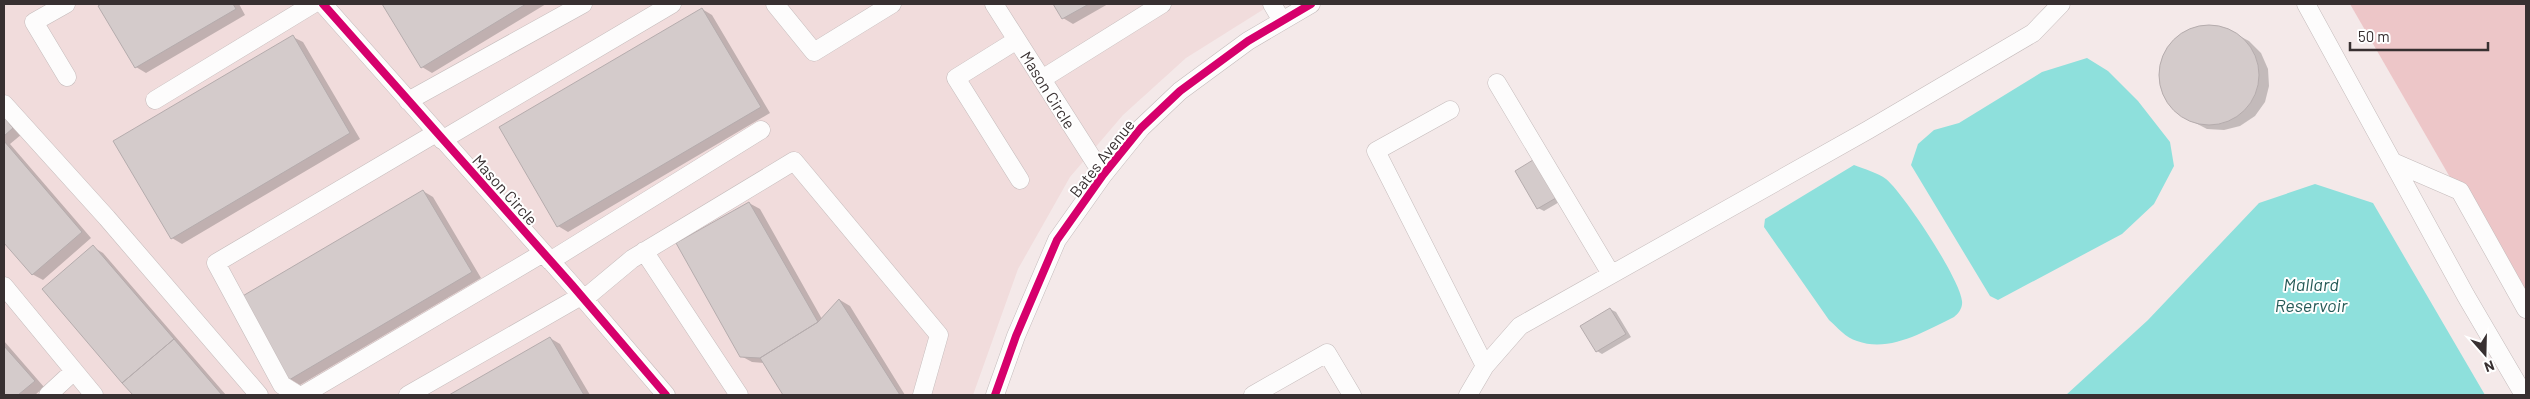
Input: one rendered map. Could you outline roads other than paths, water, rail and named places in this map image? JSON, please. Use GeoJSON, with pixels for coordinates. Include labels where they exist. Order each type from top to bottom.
{"type":"FeatureCollection","features":[{"type":"Feature","properties":{"kind":"street"},"geometry":{"type":"LineString","coordinates":[[66,4],[34,22],[67,77]]}},
{"type":"Feature","properties":{"kind":"street"},"geometry":{"type":"LineString","coordinates":[[155,100],[313,4]]}},
{"type":"Feature","properties":{"kind":"street","name":"Mason Circle"},"geometry":{"type":"LineString","coordinates":[[323,4],[583,298],[666,395]]}},
{"type":"Feature","properties":{"kind":"street"},"geometry":{"type":"LineString","coordinates":[[408,101],[583,4]]}},
{"type":"Feature","properties":{"kind":"street"},"geometry":{"type":"LineString","coordinates":[[298,395],[282,385],[216,263],[672,4]]}},
{"type":"Feature","properties":{"kind":"street"},"geometry":{"type":"LineString","coordinates":[[775,4],[814,52],[892,4]]}},
{"type":"Feature","properties":{"kind":"street","name":"Mason Circle"},"geometry":{"type":"LineString","coordinates":[[994,4],[1103,176]]}},
{"type":"Feature","properties":{"kind":"street"},"geometry":{"type":"LineString","coordinates":[[1042,79],[1162,4]]}},
{"type":"Feature","properties":{"kind":"street"},"geometry":{"type":"LineString","coordinates":[[1272,4],[1282,21]]}},
{"type":"Feature","properties":{"kind":"street","name":"Bates Avenue"},"geometry":{"type":"LineString","coordinates":[[995,395],[1019,328],[1057,240],[1103,176],[1141,128],[1180,91],[1248,41],[1311,4]]}},
{"type":"Feature","properties":{"kind":"street"},"geometry":{"type":"LineString","coordinates":[[1468,395],[1485,366],[1520,326],[1860,135],[2033,33],[2061,4]]}},
{"type":"Feature","properties":{"kind":"street"},"geometry":{"type":"LineString","coordinates":[[2306,4],[2524,395]]}},
{"type":"Feature","properties":{"kind":"street"},"geometry":{"type":"LineString","coordinates":[[1018,40],[956,78],[1020,180]]}},
{"type":"Feature","properties":{"kind":"street"},"geometry":{"type":"LineString","coordinates":[[1497,83],[1611,274]]}},
{"type":"Feature","properties":{"kind":"street"},"geometry":{"type":"LineString","coordinates":[[4,104],[107,218],[259,395]]}},
{"type":"Feature","properties":{"kind":"street"},"geometry":{"type":"LineString","coordinates":[[1450,110],[1376,151],[1485,366]]}},
{"type":"Feature","properties":{"kind":"street"},"geometry":{"type":"LineString","coordinates":[[303,395],[547,257],[761,130]]}},
{"type":"Feature","properties":{"kind":"street"},"geometry":{"type":"LineString","coordinates":[[408,395],[583,298],[644,251],[794,161],[939,335],[922,395]]}},
{"type":"Feature","properties":{"kind":"street"},"geometry":{"type":"LineString","coordinates":[[2393,162],[2460,191],[2526,309]]}},
{"type":"Feature","properties":{"kind":"street"},"geometry":{"type":"LineString","coordinates":[[644,251],[739,395]]}},
{"type":"Feature","properties":{"kind":"street"},"geometry":{"type":"LineString","coordinates":[[4,286],[94,395]]}},
{"type":"Feature","properties":{"kind":"street"},"geometry":{"type":"LineString","coordinates":[[1253,395],[1327,353],[1352,395]]}},
{"type":"Feature","properties":{"kind":"street"},"geometry":{"type":"LineString","coordinates":[[48,395],[74,371]]}},
{"type":"Feature","properties":{"kind":"water"},"geometry":{"type":"Polygon","coordinates":[[[2087,58],[2108,71],[2138,101],[2170,142],[2174,166],[2154,204],[2122,234],[1998,300],[1990,296],[1911,165],[1918,144],[1934,130],[1959,123],[2042,72],[2087,58]]]}},
{"type":"Feature","properties":{"kind":"water"},"geometry":{"type":"Polygon","coordinates":[[[1854,165],[1886,179],[1905,201],[1930,237],[1959,290],[1962,304],[1959,312],[1954,317],[1919,334],[1895,342],[1869,344],[1853,340],[1829,320],[1764,227],[1765,219],[1854,165]]]}},
{"type":"Feature","properties":{"kind":"water","name":"Mallard Reservoir"},"geometry":{"type":"Polygon","coordinates":[[[2315,184],[2373,203],[2485,395],[2066,395],[2148,320],[2259,203],[2315,184]]]}}]}
